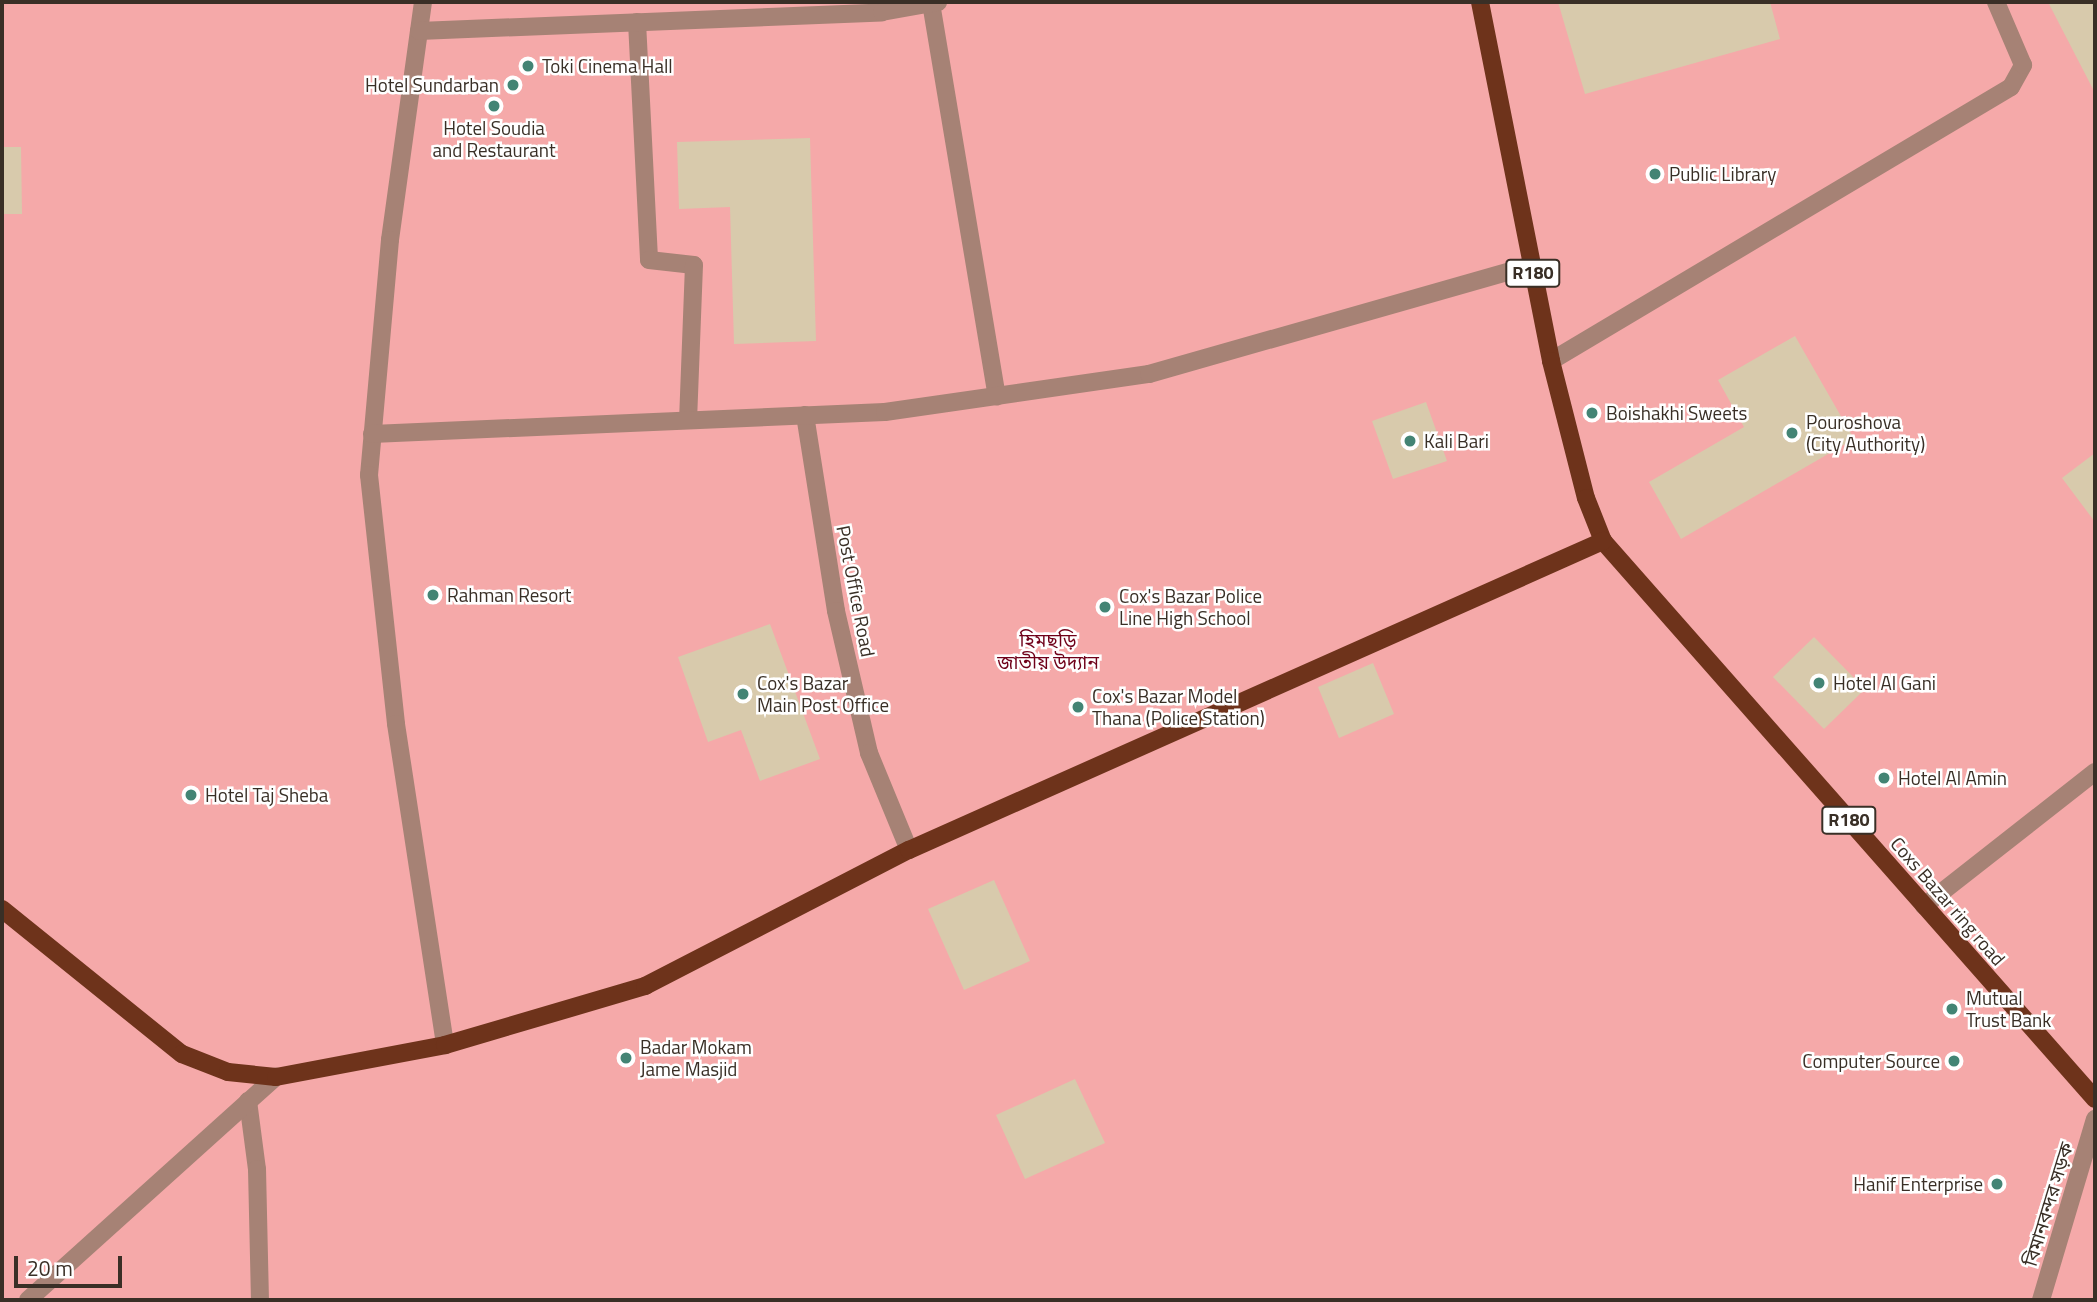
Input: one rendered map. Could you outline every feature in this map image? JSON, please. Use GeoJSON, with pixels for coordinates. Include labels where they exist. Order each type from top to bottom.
{"type":"FeatureCollection","features":[{"type":"Feature","properties":{"kind":"main road","name":"R180"},"geometry":{"type":"LineString","coordinates":[[1480,2],[1551,361],[1586,498],[1602,541]]}},
{"type":"Feature","properties":{"kind":"main road"},"geometry":{"type":"LineString","coordinates":[[2,909],[182,1054],[228,1072],[276,1077],[445,1045],[645,986],[909,850],[1602,541]]}},
{"type":"Feature","properties":{"kind":"main road","name":"Coxs Bazar ring road"},"geometry":{"type":"LineString","coordinates":[[1602,541],[2095,1099]]}},
{"type":"Feature","properties":{"kind":"street"},"geometry":{"type":"LineString","coordinates":[[423,2],[390,240],[369,475],[396,724],[445,1045]]}},
{"type":"Feature","properties":{"kind":"street"},"geometry":{"type":"LineString","coordinates":[[419,31],[881,12],[934,2],[997,396]]}},
{"type":"Feature","properties":{"kind":"street"},"geometry":{"type":"LineString","coordinates":[[1551,361],[2011,87],[2023,65],[1997,2]]}},
{"type":"Feature","properties":{"kind":"street"},"geometry":{"type":"LineString","coordinates":[[638,22],[649,260],[694,265],[688,420]]}},
{"type":"Feature","properties":{"kind":"street"},"geometry":{"type":"LineString","coordinates":[[372,434],[885,412],[1149,374],[1531,265]]}},
{"type":"Feature","properties":{"kind":"street","name":"Post Office Road"},"geometry":{"type":"LineString","coordinates":[[805,415],[836,611],[866,740],[909,850]]}},
{"type":"Feature","properties":{"kind":"street"},"geometry":{"type":"LineString","coordinates":[[1924,906],[2095,772]]}},
{"type":"Feature","properties":{"kind":"street"},"geometry":{"type":"LineString","coordinates":[[28,1300],[276,1077]]}},
{"type":"Feature","properties":{"kind":"street"},"geometry":{"type":"LineString","coordinates":[[248,1101],[257,1169],[260,1300]]}},
{"type":"Feature","properties":{"kind":"street","name":"বিমানবন্দর সড়ক"},"geometry":{"type":"LineString","coordinates":[[2041,1300],[2095,1119]]}},
{"type":"Feature","properties":{"kind":"green space","name":"হিমছড়ি জাতীয় উদ্যান"},"geometry":{"type":"Polygon","coordinates":[[[2,2],[2095,2],[2095,1300],[2,1300],[2,2]]]}},
{"type":"Feature","properties":{"kind":"building"},"geometry":{"type":"Polygon","coordinates":[[[1558,2],[1770,2],[1780,39],[1585,94],[1558,2]]]}},
{"type":"Feature","properties":{"kind":"building"},"geometry":{"type":"Polygon","coordinates":[[[2048,2],[2095,2],[2095,93],[2048,2]]]}},
{"type":"Feature","properties":{"kind":"building"},"geometry":{"type":"Polygon","coordinates":[[[810,138],[816,341],[734,344],[730,207],[679,209],[677,142],[810,138]]]}},
{"type":"Feature","properties":{"kind":"building"},"geometry":{"type":"Polygon","coordinates":[[[2,147],[21,147],[22,214],[2,214],[2,147]]]}},
{"type":"Feature","properties":{"kind":"building","name":"Pouroshova (City Authority)"},"geometry":{"type":"Polygon","coordinates":[[[1795,336],[1854,439],[1681,539],[1649,482],[1744,427],[1718,380],[1795,336]]]}},
{"type":"Feature","properties":{"kind":"building","name":"Kali Bari"},"geometry":{"type":"Polygon","coordinates":[[[1426,402],[1447,461],[1393,479],[1372,421],[1426,402]]]}},
{"type":"Feature","properties":{"kind":"building"},"geometry":{"type":"Polygon","coordinates":[[[2095,453],[2095,522],[2062,478],[2095,453]]]}},
{"type":"Feature","properties":{"kind":"building","name":"Cox's Bazar Main Post Office"},"geometry":{"type":"Polygon","coordinates":[[[770,624],[820,759],[760,781],[741,730],[708,742],[678,657],[770,624]]]}},
{"type":"Feature","properties":{"kind":"building","name":"Hotel Al Gani"},"geometry":{"type":"Polygon","coordinates":[[[1814,637],[1865,689],[1824,729],[1773,677],[1814,637]]]}},
{"type":"Feature","properties":{"kind":"building"},"geometry":{"type":"Polygon","coordinates":[[[1373,663],[1394,714],[1339,738],[1318,687],[1373,663]]]}},
{"type":"Feature","properties":{"kind":"building"},"geometry":{"type":"Polygon","coordinates":[[[994,880],[1030,961],[964,990],[928,909],[994,880]]]}},
{"type":"Feature","properties":{"kind":"building"},"geometry":{"type":"Polygon","coordinates":[[[1075,1079],[1105,1143],[1025,1179],[996,1115],[1075,1079]]]}},
{"type":"Feature","properties":{"kind":"place","name":"Toki Cinema Hall"},"geometry":{"type":"Point","coordinates":[528,66]}},
{"type":"Feature","properties":{"kind":"place","name":"Hotel Sundarban"},"geometry":{"type":"Point","coordinates":[513,85]}},
{"type":"Feature","properties":{"kind":"place","name":"Hotel Soudia and Restaurant"},"geometry":{"type":"Point","coordinates":[494,106]}},
{"type":"Feature","properties":{"kind":"place","name":"Public Library"},"geometry":{"type":"Point","coordinates":[1655,174]}},
{"type":"Feature","properties":{"kind":"place","name":"Boishakhi Sweets"},"geometry":{"type":"Point","coordinates":[1592,413]}},
{"type":"Feature","properties":{"kind":"place","name":"Pouroshova (City Authority)"},"geometry":{"type":"Point","coordinates":[1792,433]}},
{"type":"Feature","properties":{"kind":"place","name":"Kali Bari"},"geometry":{"type":"Point","coordinates":[1410,441]}},
{"type":"Feature","properties":{"kind":"place","name":"Rahman Resort"},"geometry":{"type":"Point","coordinates":[433,595]}},
{"type":"Feature","properties":{"kind":"place","name":"Cox's Bazar Police Line High School"},"geometry":{"type":"Point","coordinates":[1105,607]}},
{"type":"Feature","properties":{"kind":"place","name":"Hotel Al Gani"},"geometry":{"type":"Point","coordinates":[1819,683]}},
{"type":"Feature","properties":{"kind":"place","name":"Cox's Bazar Main Post Office"},"geometry":{"type":"Point","coordinates":[743,694]}},
{"type":"Feature","properties":{"kind":"place","name":"Cox's Bazar Model Thana (Police Station)"},"geometry":{"type":"Point","coordinates":[1078,707]}},
{"type":"Feature","properties":{"kind":"place","name":"Hotel Al Amin"},"geometry":{"type":"Point","coordinates":[1884,778]}},
{"type":"Feature","properties":{"kind":"place","name":"Hotel Taj Sheba"},"geometry":{"type":"Point","coordinates":[191,795]}},
{"type":"Feature","properties":{"kind":"place","name":"Mutual Trust Bank"},"geometry":{"type":"Point","coordinates":[1952,1009]}},
{"type":"Feature","properties":{"kind":"place","name":"Badar Mokam Jame Masjid"},"geometry":{"type":"Point","coordinates":[626,1058]}},
{"type":"Feature","properties":{"kind":"place","name":"Computer Source"},"geometry":{"type":"Point","coordinates":[1954,1061]}},
{"type":"Feature","properties":{"kind":"place","name":"Hanif Enterprise"},"geometry":{"type":"Point","coordinates":[1997,1184]}}]}
